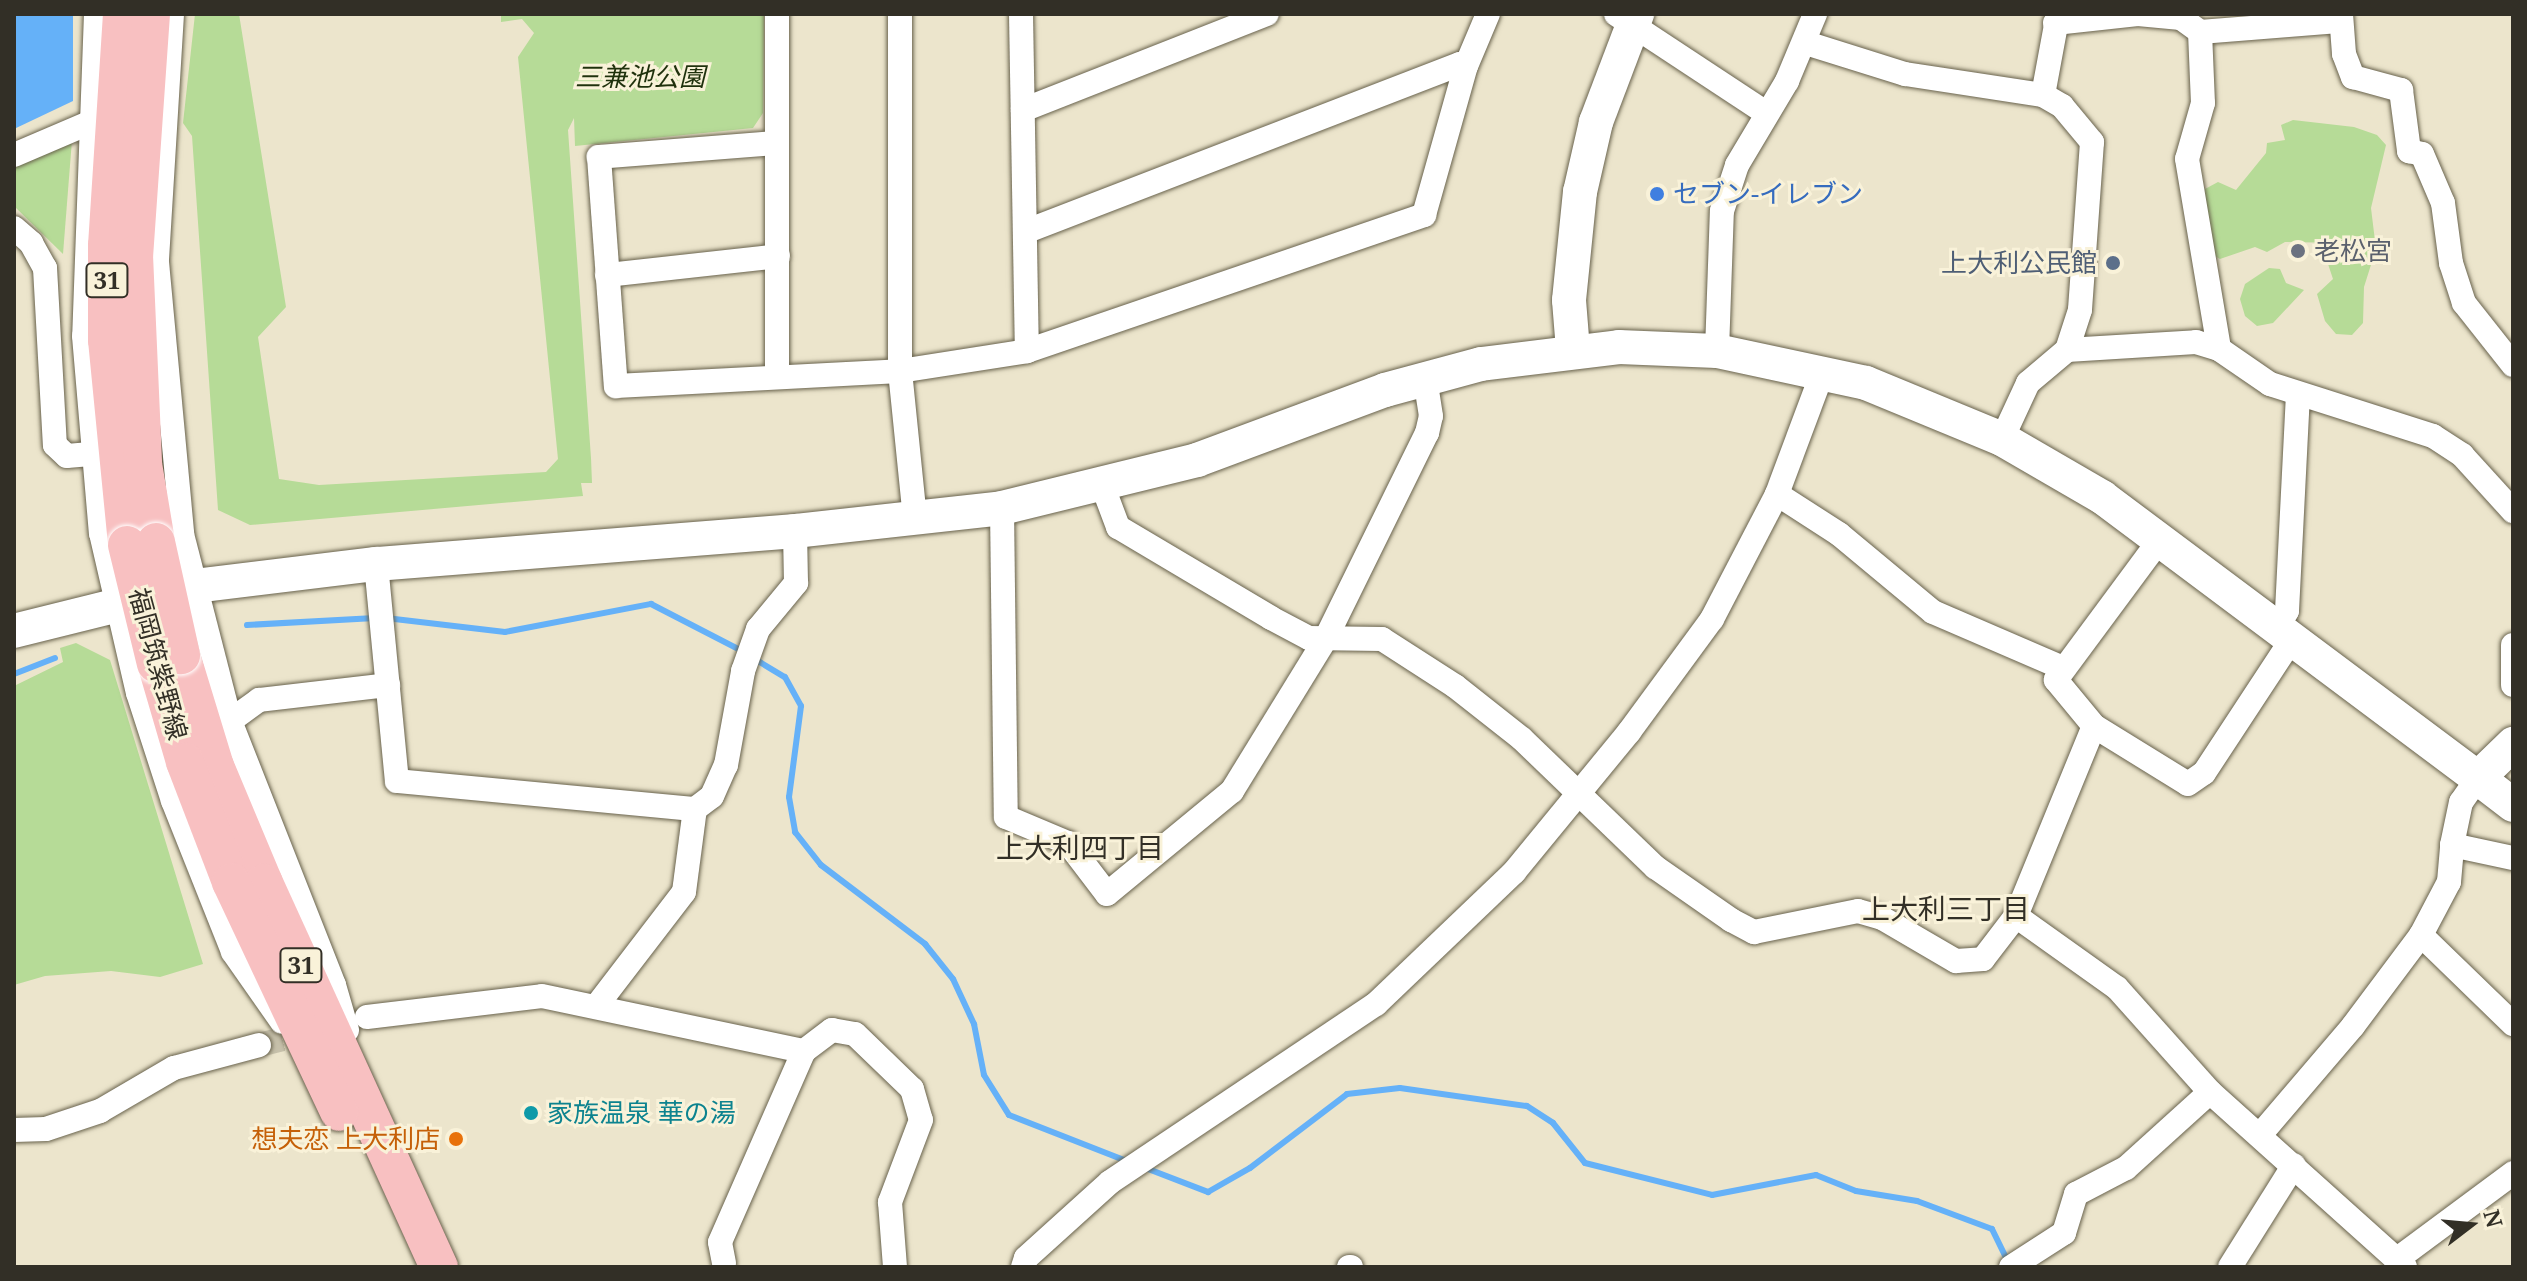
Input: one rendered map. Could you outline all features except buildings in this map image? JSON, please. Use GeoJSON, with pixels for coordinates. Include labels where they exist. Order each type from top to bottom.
{"type":"FeatureCollection","features":[{"type":"Feature","properties":{"kind":"main road","name":"福岡筑紫野線"},"geometry":{"type":"LineString","coordinates":[[122,14],[107,245],[107,340],[142,544],[168,660],[185,762],[231,882],[439,1267]]}},
{"type":"Feature","properties":{"kind":"main road","name":"福岡筑紫野線"},"geometry":{"type":"LineString","coordinates":[[142,544],[142,449],[134,255],[151,14]]}},
{"type":"Feature","properties":{"kind":"main road","name":"福岡筑紫野線"},"geometry":{"type":"LineString","coordinates":[[342,1088],[410,1267]]}},
{"type":"Feature","properties":{"kind":"street"},"geometry":{"type":"LineString","coordinates":[[96,14],[89,123],[84,336],[115,604],[173,801],[233,952],[342,1088]]}},
{"type":"Feature","properties":{"kind":"street"},"geometry":{"type":"LineString","coordinates":[[172,14],[157,262],[164,445],[194,586],[230,721],[334,985],[342,1088]]}},
{"type":"Feature","properties":{"kind":"street"},"geometry":{"type":"LineString","coordinates":[[777,14],[777,375]]}},
{"type":"Feature","properties":{"kind":"street"},"geometry":{"type":"LineString","coordinates":[[900,14],[900,371],[915,519]]}},
{"type":"Feature","properties":{"kind":"street"},"geometry":{"type":"LineString","coordinates":[[1021,14],[1027,351]]}},
{"type":"Feature","properties":{"kind":"street"},"geometry":{"type":"LineString","coordinates":[[1023,110],[1205,25],[1267,14]]}},
{"type":"Feature","properties":{"kind":"street"},"geometry":{"type":"LineString","coordinates":[[776,143],[599,157],[616,386],[777,375],[900,371],[1027,351],[1424,215],[1466,66],[1488,14]]}},
{"type":"Feature","properties":{"kind":"street"},"geometry":{"type":"LineString","coordinates":[[1717,351],[1722,211],[1737,165],[1806,43],[1815,14]]}},
{"type":"Feature","properties":{"kind":"street"},"geometry":{"type":"LineString","coordinates":[[2043,95],[2056,18],[2138,14],[2181,18],[2200,32],[2340,18],[2353,77],[2401,90],[2409,151],[2422,154],[2443,203],[2448,249],[2464,303],[2508,349]]}},
{"type":"Feature","properties":{"kind":"street"},"geometry":{"type":"LineString","coordinates":[[1573,350],[1569,300],[1580,192],[1596,122],[1629,18],[1766,113]]}},
{"type":"Feature","properties":{"kind":"street"},"geometry":{"type":"LineString","coordinates":[[2200,32],[2203,103],[2187,159],[2219,349]]}},
{"type":"Feature","properties":{"kind":"street"},"geometry":{"type":"LineString","coordinates":[[1806,43],[1905,74],[2043,95],[2062,106],[2092,142],[2080,310],[2067,350],[2028,383],[2002,439]]}},
{"type":"Feature","properties":{"kind":"street"},"geometry":{"type":"LineString","coordinates":[[1027,231],[1460,64],[1466,66]]}},
{"type":"Feature","properties":{"kind":"street"},"geometry":{"type":"LineString","coordinates":[[14,155],[89,123]]}},
{"type":"Feature","properties":{"kind":"street"},"geometry":{"type":"LineString","coordinates":[[14,228],[31,243],[45,268],[55,445],[61,455],[96,454]]}},
{"type":"Feature","properties":{"kind":"street"},"geometry":{"type":"LineString","coordinates":[[607,275],[778,256]]}},
{"type":"Feature","properties":{"kind":"street"},"geometry":{"type":"LineString","coordinates":[[2067,350],[2196,342],[2219,349],[2240,368],[2298,394],[2350,406],[2433,436],[2462,455],[2513,511]]}},
{"type":"Feature","properties":{"kind":"street"},"geometry":{"type":"LineString","coordinates":[[14,631],[194,586],[376,564],[795,531],[1002,508],[1103,487],[1425,379],[1573,350],[1717,351],[1823,371],[1912,400],[2002,439],[2102,497],[2513,805]]}},
{"type":"Feature","properties":{"kind":"street"},"geometry":{"type":"LineString","coordinates":[[1023,1267],[1035,1248],[1110,1182],[1376,1004],[1514,872],[1712,619],[1777,494],[1823,371]]}},
{"type":"Feature","properties":{"kind":"street"},"geometry":{"type":"LineString","coordinates":[[1002,508],[1006,817],[1068,843],[1107,894],[1232,791],[1326,638],[1427,433],[1431,416],[1425,379]]}},
{"type":"Feature","properties":{"kind":"street"},"geometry":{"type":"LineString","coordinates":[[2159,541],[2056,680],[2094,726],[2188,784],[2204,773],[2285,634],[2298,394]]}},
{"type":"Feature","properties":{"kind":"street"},"geometry":{"type":"LineString","coordinates":[[1103,487],[1118,527],[1284,625],[1309,638],[1382,639],[1455,686],[1579,791],[1691,897],[1754,932],[1858,911],[1882,918],[1956,961],[1983,959],[2016,916],[2094,726]]}},
{"type":"Feature","properties":{"kind":"street"},"geometry":{"type":"LineString","coordinates":[[1777,494],[1839,534],[1933,612],[2063,668]]}},
{"type":"Feature","properties":{"kind":"street"},"geometry":{"type":"LineString","coordinates":[[376,564],[397,781],[695,809],[712,796],[726,765],[743,671],[758,629],[796,583],[795,531]]}},
{"type":"Feature","properties":{"kind":"street"},"geometry":{"type":"LineString","coordinates":[[2513,645],[2513,685]]}},
{"type":"Feature","properties":{"kind":"street"},"geometry":{"type":"LineString","coordinates":[[230,721],[259,700],[388,685]]}},
{"type":"Feature","properties":{"kind":"street"},"geometry":{"type":"LineString","coordinates":[[2260,1135],[2353,1026],[2421,935],[2449,882],[2452,845],[2461,802],[2478,778],[2513,744]]}},
{"type":"Feature","properties":{"kind":"street"},"geometry":{"type":"LineString","coordinates":[[598,1004],[684,892],[695,809]]}},
{"type":"Feature","properties":{"kind":"street"},"geometry":{"type":"LineString","coordinates":[[2452,845],[2513,858]]}},
{"type":"Feature","properties":{"kind":"street"},"geometry":{"type":"LineString","coordinates":[[2016,916],[2117,988],[2210,1092],[2400,1264],[2513,1173]]}},
{"type":"Feature","properties":{"kind":"street"},"geometry":{"type":"LineString","coordinates":[[2421,935],[2513,1024]]}},
{"type":"Feature","properties":{"kind":"street"},"geometry":{"type":"LineString","coordinates":[[367,1017],[542,996],[598,1004],[804,1051]]}},
{"type":"Feature","properties":{"kind":"street"},"geometry":{"type":"LineString","coordinates":[[724,1263],[720,1242],[804,1051],[832,1030],[855,1034],[912,1089],[921,1120],[890,1202],[895,1267]]}},
{"type":"Feature","properties":{"kind":"street"},"geometry":{"type":"LineString","coordinates":[[14,1130],[46,1129],[100,1111],[174,1068],[259,1045]]}},
{"type":"Feature","properties":{"kind":"street"},"geometry":{"type":"LineString","coordinates":[[2011,1267],[2064,1233],[2076,1194],[2126,1168],[2210,1092]]}},
{"type":"Feature","properties":{"kind":"street"},"geometry":{"type":"LineString","coordinates":[[2230,1267],[2294,1165]]}},
{"type":"Feature","properties":{"kind":"green space","name":"三兼池公園"},"geometry":{"type":"Polygon","coordinates":[[[195,14],[239,14],[286,307],[258,337],[279,479],[319,485],[546,472],[558,459],[518,57],[534,33],[522,19],[501,22],[501,14],[764,14],[763,113],[753,128],[575,146],[574,118],[568,130],[591,458],[592,483],[581,483],[583,496],[250,525],[218,510],[192,136],[183,123],[195,14]]]}},
{"type":"Feature","properties":{"kind":"green space"},"geometry":{"type":"Polygon","coordinates":[[[2293,120],[2354,127],[2377,135],[2386,145],[2371,208],[2376,249],[2364,287],[2363,323],[2352,335],[2336,334],[2325,321],[2317,294],[2333,279],[2327,261],[2345,243],[2285,242],[2267,252],[2255,247],[2220,259],[2208,252],[2205,189],[2218,182],[2236,190],[2266,153],[2267,143],[2285,140],[2281,125],[2293,120]]]}},
{"type":"Feature","properties":{"kind":"green space"},"geometry":{"type":"Polygon","coordinates":[[[72,140],[63,254],[14,206],[14,163],[72,140]]]}},
{"type":"Feature","properties":{"kind":"green space"},"geometry":{"type":"Polygon","coordinates":[[[2269,268],[2280,269],[2286,283],[2304,290],[2273,323],[2257,326],[2245,316],[2240,299],[2245,284],[2269,268]]]}},
{"type":"Feature","properties":{"kind":"green space"},"geometry":{"type":"Polygon","coordinates":[[[76,643],[110,660],[203,964],[160,977],[111,971],[45,976],[14,985],[14,686],[63,662],[60,648],[76,643]]]}},
{"type":"Feature","properties":{"kind":"water"},"geometry":{"type":"Polygon","coordinates":[[[14,14],[73,14],[73,101],[14,129],[14,14]]]}},
{"type":"Feature","properties":{"kind":"waterway"},"geometry":{"type":"LineString","coordinates":[[386,618],[505,632],[651,604],[744,652]]}},
{"type":"Feature","properties":{"kind":"waterway"},"geometry":{"type":"LineString","coordinates":[[247,625],[375,618]]}},
{"type":"Feature","properties":{"kind":"waterway"},"geometry":{"type":"LineString","coordinates":[[14,674],[55,658]]}},
{"type":"Feature","properties":{"kind":"waterway"},"geometry":{"type":"LineString","coordinates":[[753,658],[785,677],[801,706],[789,797],[795,832],[821,865],[925,944],[953,979],[974,1024],[984,1075],[1009,1115],[1129,1162]]}},
{"type":"Feature","properties":{"kind":"waterway"},"geometry":{"type":"LineString","coordinates":[[1143,1167],[1208,1192],[1250,1168],[1347,1094],[1400,1088],[1527,1106],[1553,1123],[1585,1163],[1712,1195],[1816,1175],[1856,1191],[1917,1201],[1992,1229],[2007,1260]]}},
{"type":"Feature","properties":{"kind":"tunnel"},"geometry":{"type":"LineString","coordinates":[[259,1045],[315,1031]]}},
{"type":"Feature","properties":{"kind":"place","name":"セブン-イレブン"},"geometry":{"type":"Point","coordinates":[1657,194]}},
{"type":"Feature","properties":{"kind":"place","name":"老松宮"},"geometry":{"type":"Point","coordinates":[2298,251]}},
{"type":"Feature","properties":{"kind":"place","name":"上大利公民館"},"geometry":{"type":"Point","coordinates":[2113,263]}},
{"type":"Feature","properties":{"kind":"place","name":"家族温泉 華の湯"},"geometry":{"type":"Point","coordinates":[531,1113]}},
{"type":"Feature","properties":{"kind":"place","name":"想夫恋 上大利店"},"geometry":{"type":"Point","coordinates":[456,1139]}},
{"type":"Feature","properties":{"kind":"district","name":"上大利四丁目"},"geometry":{"type":"Point","coordinates":[1080,847]}},
{"type":"Feature","properties":{"kind":"district","name":"上大利三丁目"},"geometry":{"type":"Point","coordinates":[1946,908]}}]}
